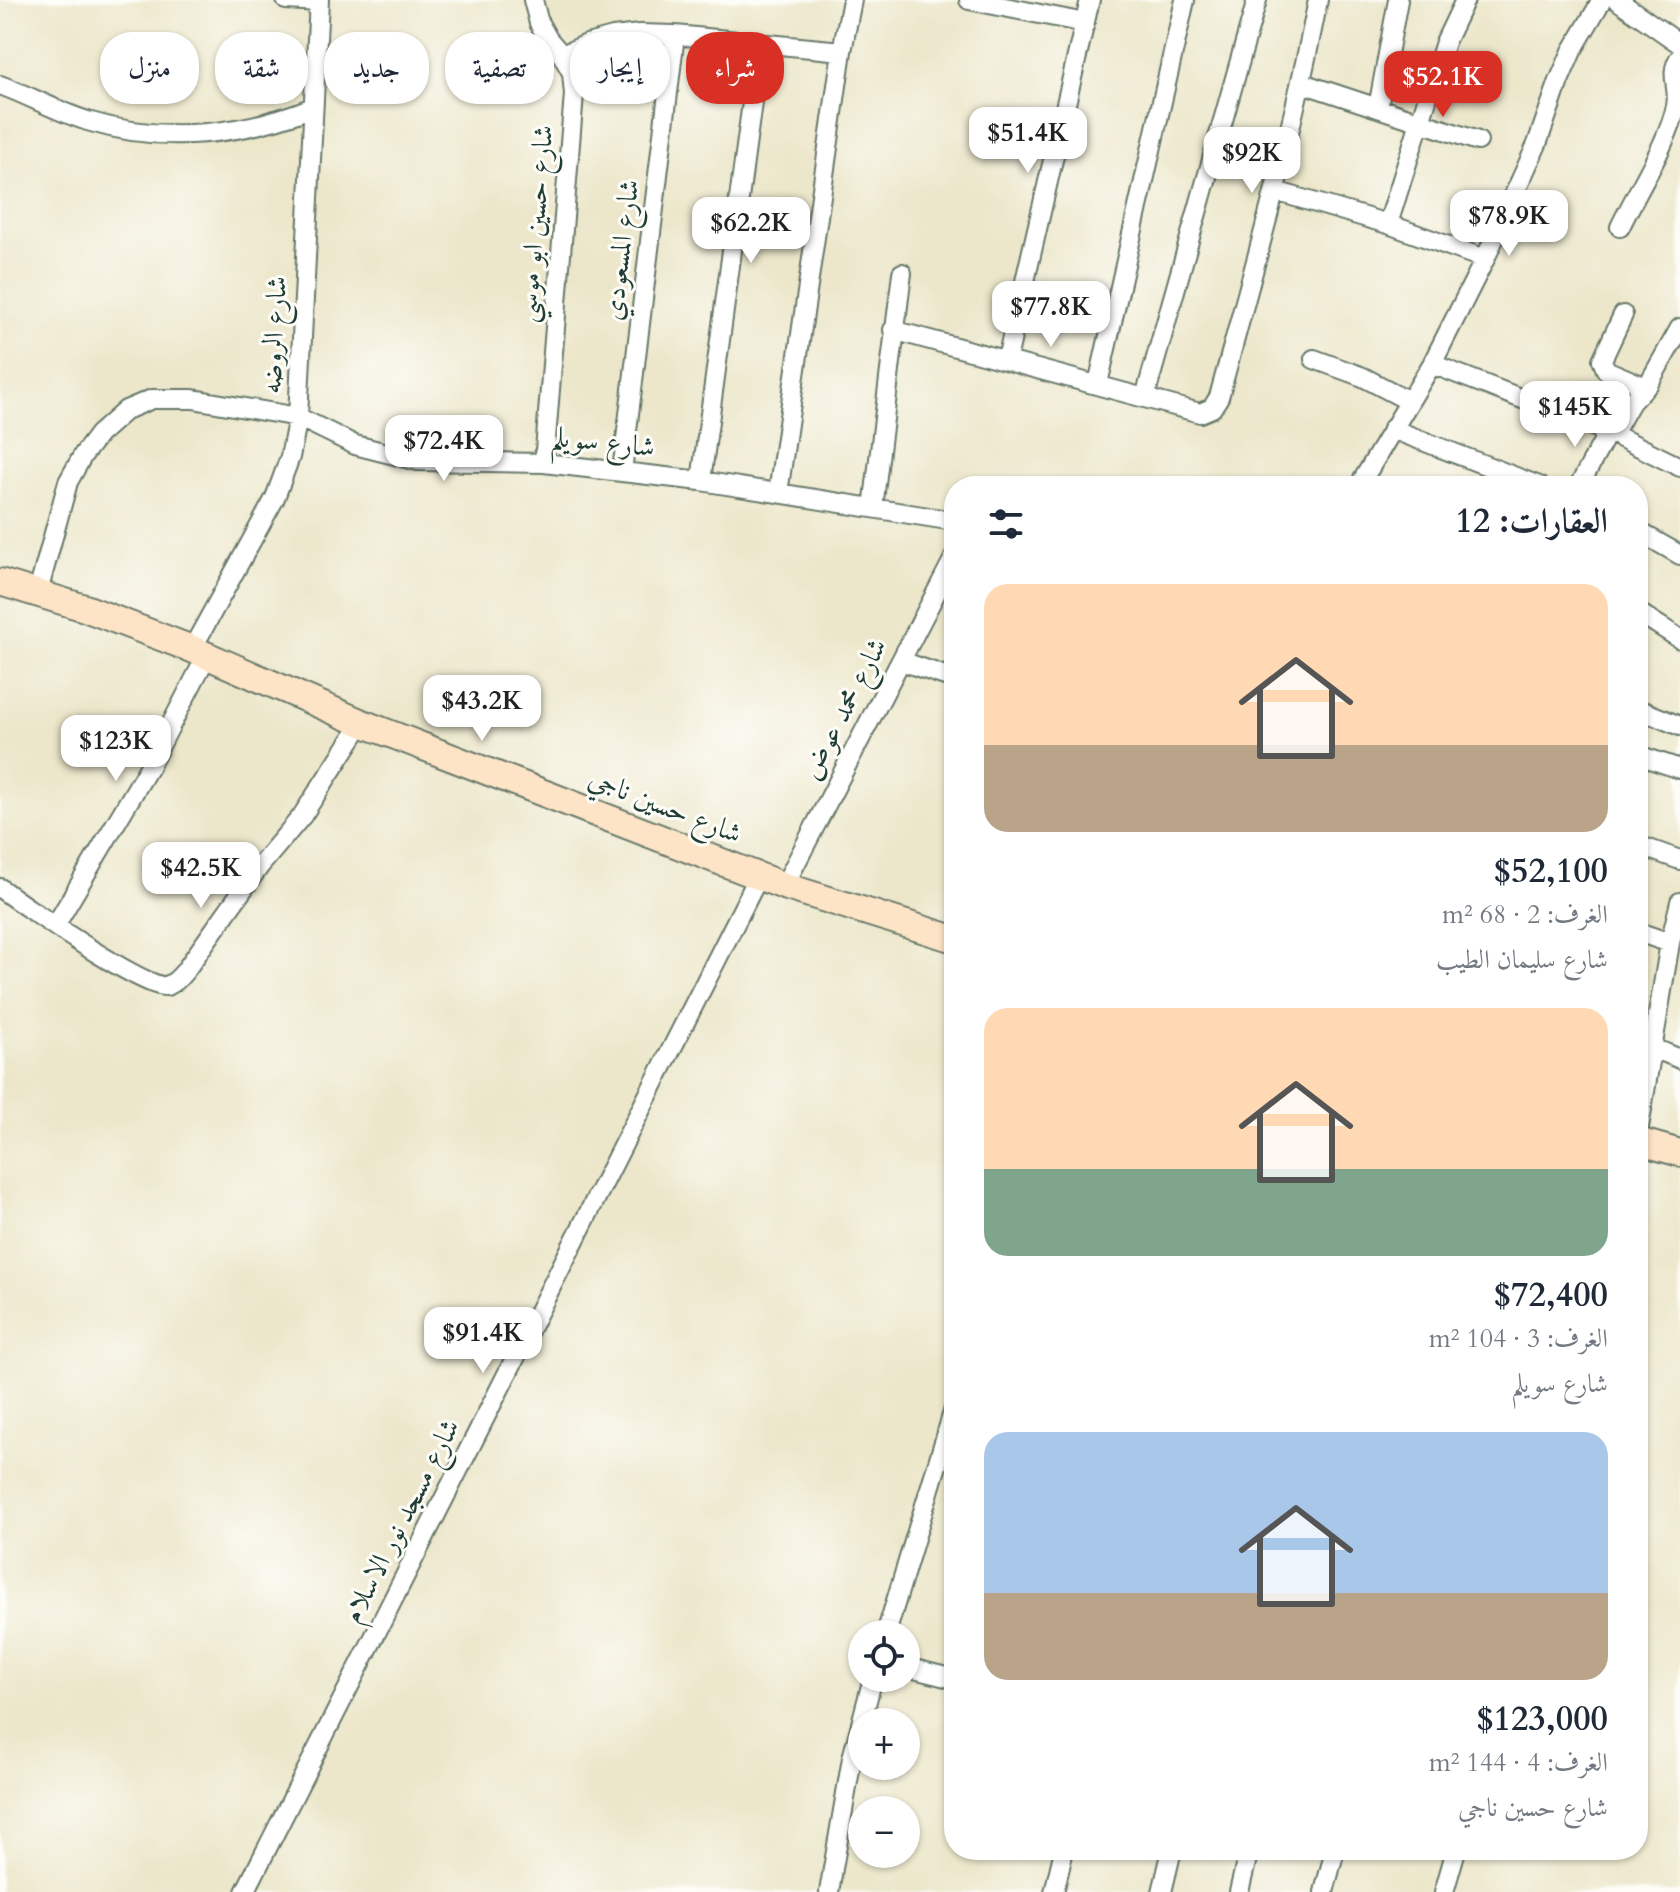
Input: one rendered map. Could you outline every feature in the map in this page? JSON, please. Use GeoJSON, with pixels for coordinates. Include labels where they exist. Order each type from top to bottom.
{"type":"FeatureCollection","features":[{"type":"Feature","properties":{"kind":"street"},"geometry":{"type":"LineString","coordinates":[[286,0],[319,1]]}},
{"type":"Feature","properties":{"kind":"street","name":"شارع حسين ابو موسي"},"geometry":{"type":"LineString","coordinates":[[533,0],[539,23],[572,73],[574,94],[544,463]]}},
{"type":"Feature","properties":{"kind":"street"},"geometry":{"type":"LineString","coordinates":[[778,493],[852,0]]}},
{"type":"Feature","properties":{"kind":"street"},"geometry":{"type":"LineString","coordinates":[[969,0],[1085,23]]}},
{"type":"Feature","properties":{"kind":"street"},"geometry":{"type":"LineString","coordinates":[[1007,359],[1090,0]]}},
{"type":"Feature","properties":{"kind":"street"},"geometry":{"type":"LineString","coordinates":[[1098,384],[1185,0]]}},
{"type":"Feature","properties":{"kind":"street"},"geometry":{"type":"LineString","coordinates":[[1145,397],[1257,0]]}},
{"type":"Feature","properties":{"kind":"street"},"geometry":{"type":"LineString","coordinates":[[893,330],[1200,413],[1212,408],[1219,397],[1275,191],[1302,83],[1318,0]]}},
{"type":"Feature","properties":{"kind":"street"},"geometry":{"type":"LineString","coordinates":[[1378,108],[1398,0]]}},
{"type":"Feature","properties":{"kind":"street"},"geometry":{"type":"LineString","coordinates":[[1388,224],[1445,42],[1465,0]]}},
{"type":"Feature","properties":{"kind":"street"},"geometry":{"type":"LineString","coordinates":[[1365,476],[1432,364],[1485,259],[1537,144],[1572,51],[1602,0]]}},
{"type":"Feature","properties":{"kind":"street"},"geometry":{"type":"LineString","coordinates":[[1617,0],[1680,44]]}},
{"type":"Feature","properties":{"kind":"street","name":"شارع الروضه"},"geometry":{"type":"LineString","coordinates":[[55,926],[149,767],[199,652],[275,498],[290,457],[298,417],[319,1]]}},
{"type":"Feature","properties":{"kind":"street","name":"شارع المسعودي"},"geometry":{"type":"LineString","coordinates":[[622,472],[675,35]]}},
{"type":"Feature","properties":{"kind":"street"},"geometry":{"type":"LineString","coordinates":[[562,55],[613,37],[686,36]]}},
{"type":"Feature","properties":{"kind":"street"},"geometry":{"type":"LineString","coordinates":[[784,45],[842,51]]}},
{"type":"Feature","properties":{"kind":"street"},"geometry":{"type":"LineString","coordinates":[[1620,227],[1673,119],[1677,99],[1673,72],[1680,57]]}},
{"type":"Feature","properties":{"kind":"street"},"geometry":{"type":"LineString","coordinates":[[1302,83],[1478,141]]}},
{"type":"Feature","properties":{"kind":"street"},"geometry":{"type":"LineString","coordinates":[[0,85],[90,122],[138,133],[185,135],[230,132],[283,119],[313,107]]}},
{"type":"Feature","properties":{"kind":"street"},"geometry":{"type":"LineString","coordinates":[[701,481],[752,104]]}},
{"type":"Feature","properties":{"kind":"street"},"geometry":{"type":"LineString","coordinates":[[1275,191],[1388,224],[1485,259]]}},
{"type":"Feature","properties":{"kind":"street"},"geometry":{"type":"LineString","coordinates":[[873,508],[902,273]]}},
{"type":"Feature","properties":{"kind":"street"},"geometry":{"type":"LineString","coordinates":[[1623,315],[1602,366],[1646,387]]}},
{"type":"Feature","properties":{"kind":"street"},"geometry":{"type":"LineString","coordinates":[[1585,476],[1631,402],[1646,387],[1680,328]]}},
{"type":"Feature","properties":{"kind":"street"},"geometry":{"type":"LineString","coordinates":[[1314,359],[1363,377],[1409,401]]}},
{"type":"Feature","properties":{"kind":"street"},"geometry":{"type":"LineString","coordinates":[[1432,364],[1610,433],[1680,467]]}},
{"type":"Feature","properties":{"kind":"street","name":"شارع سويلم"},"geometry":{"type":"LineString","coordinates":[[38,592],[68,482],[83,455],[99,434],[126,410],[152,399],[193,399],[298,417],[355,445],[418,461],[544,463],[701,481],[944,519]]}},
{"type":"Feature","properties":{"kind":"street"},"geometry":{"type":"LineString","coordinates":[[1392,429],[1513,476]]}},
{"type":"Feature","properties":{"kind":"street"},"geometry":{"type":"LineString","coordinates":[[1648,537],[1680,555]]}},
{"type":"Feature","properties":{"kind":"street","name":"شارع حسين ناجي"},"geometry":{"type":"LineString","coordinates":[[0,582],[38,592],[199,652],[362,723],[784,886],[944,936]]}},
{"type":"Feature","properties":{"kind":"street","name":"شارع محمد عوض"},"geometry":{"type":"LineString","coordinates":[[784,886],[901,661],[944,596]]}},
{"type":"Feature","properties":{"kind":"street"},"geometry":{"type":"LineString","coordinates":[[1648,618],[1680,639]]}},
{"type":"Feature","properties":{"kind":"street"},"geometry":{"type":"LineString","coordinates":[[901,661],[944,676]]}},
{"type":"Feature","properties":{"kind":"street"},"geometry":{"type":"LineString","coordinates":[[1648,713],[1680,726]]}},
{"type":"Feature","properties":{"kind":"street"},"geometry":{"type":"LineString","coordinates":[[0,888],[55,926],[156,986],[167,986],[176,981],[259,867],[302,816],[362,723]]}},
{"type":"Feature","properties":{"kind":"street"},"geometry":{"type":"LineString","coordinates":[[1648,758],[1680,769]]}},
{"type":"Feature","properties":{"kind":"street"},"geometry":{"type":"LineString","coordinates":[[1648,849],[1680,860]]}},
{"type":"Feature","properties":{"kind":"street","name":"شارع مسجد نور الاسلام"},"geometry":{"type":"LineString","coordinates":[[245,1892],[759,876]]}},
{"type":"Feature","properties":{"kind":"street"},"geometry":{"type":"LineString","coordinates":[[1648,1067],[1680,902]]}},
{"type":"Feature","properties":{"kind":"street"},"geometry":{"type":"LineString","coordinates":[[1648,935],[1670,943]]}},
{"type":"Feature","properties":{"kind":"street"},"geometry":{"type":"LineString","coordinates":[[1651,1047],[1680,1059]]}},
{"type":"Feature","properties":{"kind":"street"},"geometry":{"type":"LineString","coordinates":[[1648,1144],[1680,1153]]}},
{"type":"Feature","properties":{"kind":"street"},"geometry":{"type":"LineString","coordinates":[[890,1620],[944,1442]]}},
{"type":"Feature","properties":{"kind":"street"},"geometry":{"type":"LineString","coordinates":[[920,1670],[944,1676]]}},
{"type":"Feature","properties":{"kind":"street"},"geometry":{"type":"LineString","coordinates":[[829,1892],[852,1758],[869,1692]]}},
{"type":"Feature","properties":{"kind":"street"},"geometry":{"type":"LineString","coordinates":[[1054,1892],[1062,1860]]}},
{"type":"Feature","properties":{"kind":"street"},"geometry":{"type":"LineString","coordinates":[[1162,1892],[1170,1860]]}},
{"type":"Feature","properties":{"kind":"street"},"geometry":{"type":"LineString","coordinates":[[1239,1892],[1247,1860]]}},
{"type":"Feature","properties":{"kind":"street"},"geometry":{"type":"LineString","coordinates":[[1324,1892],[1332,1860]]}},
{"type":"Feature","properties":{"kind":"street"},"geometry":{"type":"LineString","coordinates":[[1444,1892],[1453,1860]]}}]}
